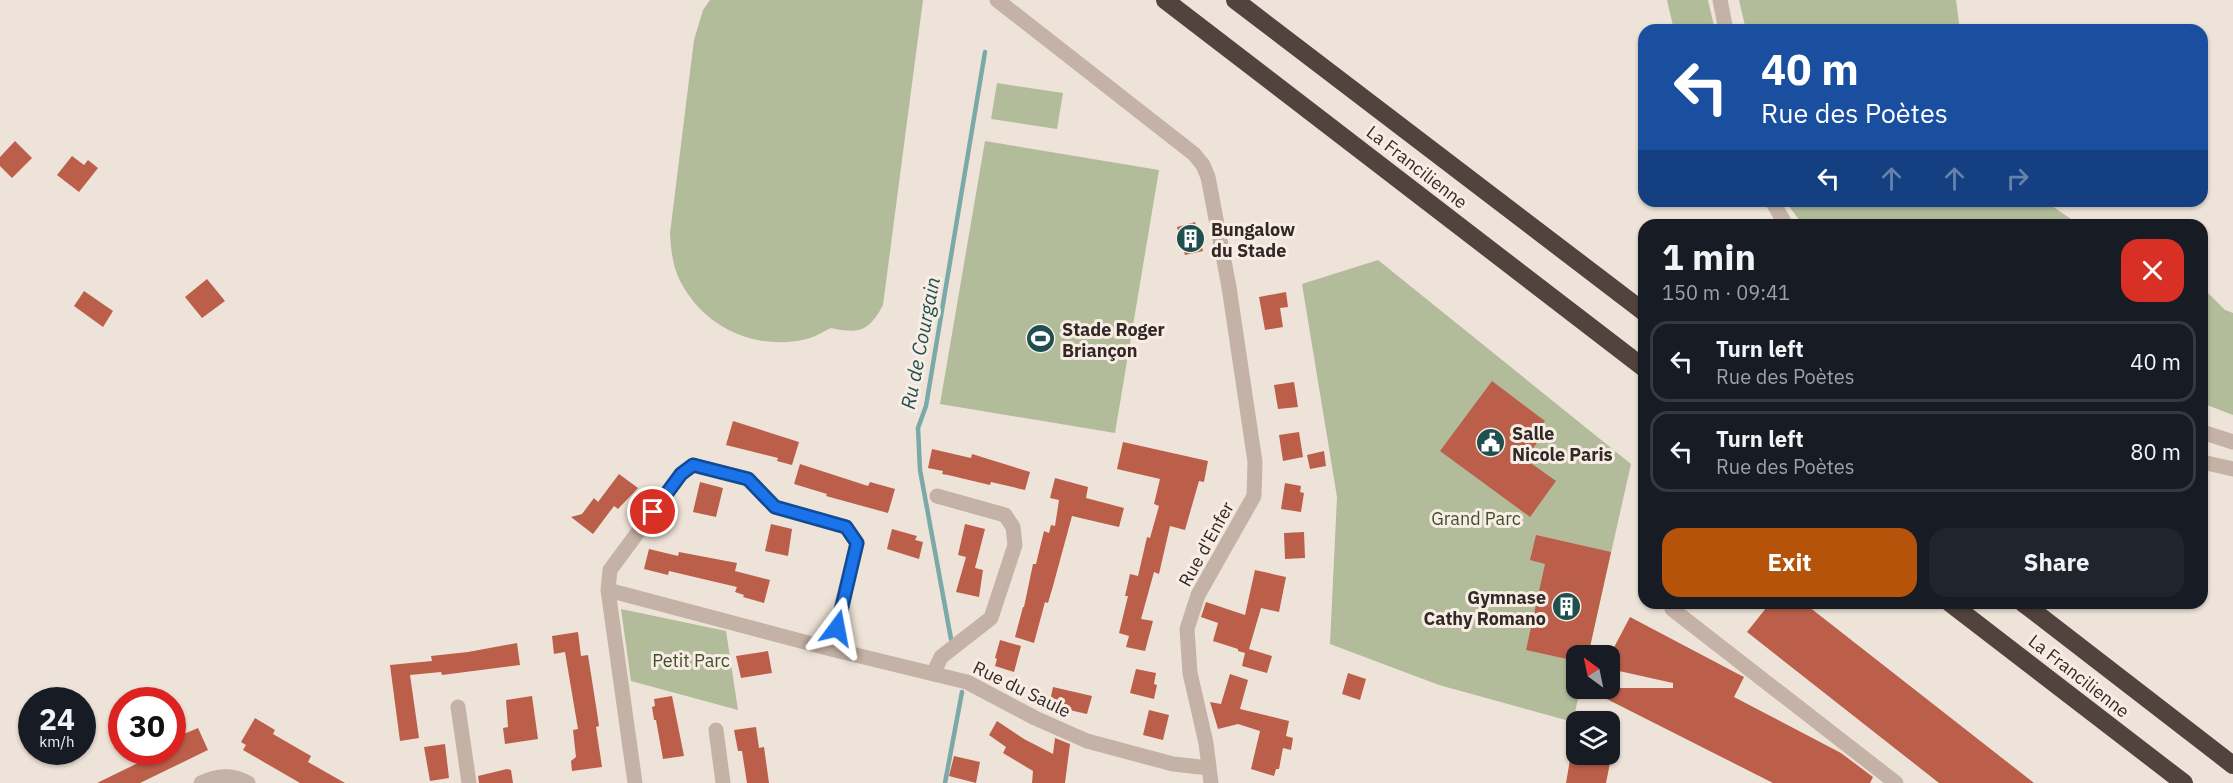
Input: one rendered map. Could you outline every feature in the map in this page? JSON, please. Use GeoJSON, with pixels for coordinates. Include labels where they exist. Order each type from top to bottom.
{"type":"FeatureCollection","features":[{"type":"Feature","properties":{"kind":"highway","name":"La Francilienne"},"geometry":{"type":"LineString","coordinates":[[1165,0],[1638,363]]}},
{"type":"Feature","properties":{"kind":"highway","name":"La Francilienne"},"geometry":{"type":"LineString","coordinates":[[1235,0],[1638,307]]}},
{"type":"Feature","properties":{"kind":"highway","name":"La Francilienne"},"geometry":{"type":"LineString","coordinates":[[1958,609],[2184,783]]}},
{"type":"Feature","properties":{"kind":"highway","name":"La Francilienne"},"geometry":{"type":"LineString","coordinates":[[2031,609],[2233,765]]}},
{"type":"Feature","properties":{"kind":"street","name":"Rue d'Enfer"},"geometry":{"type":"LineString","coordinates":[[997,0],[1194,154],[1203,165],[1208,177],[1229,287],[1255,462],[1254,496],[1198,595],[1187,629],[1190,673],[1206,743],[1210,776]]}},
{"type":"Feature","properties":{"kind":"street"},"geometry":{"type":"LineString","coordinates":[[1720,0],[1725,24]]}},
{"type":"Feature","properties":{"kind":"street"},"geometry":{"type":"LineString","coordinates":[[2208,434],[2233,442]]}},
{"type":"Feature","properties":{"kind":"street"},"geometry":{"type":"LineString","coordinates":[[2208,463],[2233,469]]}},
{"type":"Feature","properties":{"kind":"street"},"geometry":{"type":"LineString","coordinates":[[635,783],[608,590],[610,570],[681,474],[693,465],[748,479],[775,507],[846,527],[857,543],[831,649]]}},
{"type":"Feature","properties":{"kind":"street"},"geometry":{"type":"LineString","coordinates":[[933,674],[941,657],[991,618],[1015,545],[1013,527],[1005,515],[937,496]]}},
{"type":"Feature","properties":{"kind":"street","name":"Rue du Saule"},"geometry":{"type":"LineString","coordinates":[[608,590],[967,682],[1035,718],[1087,741],[1210,776]]}},
{"type":"Feature","properties":{"kind":"street"},"geometry":{"type":"LineString","coordinates":[[1672,609],[1896,783]]}},
{"type":"Feature","properties":{"kind":"street"},"geometry":{"type":"LineString","coordinates":[[458,707],[469,783]]}},
{"type":"Feature","properties":{"kind":"street"},"geometry":{"type":"LineString","coordinates":[[716,730],[723,783]]}},
{"type":"Feature","properties":{"kind":"street"},"geometry":{"type":"LineString","coordinates":[[201,783],[217,776],[240,779],[248,783]]}},
{"type":"Feature","properties":{"kind":"green space"},"geometry":{"type":"Polygon","coordinates":[[[710,0],[923,0],[883,305],[873,321],[862,329],[849,331],[831,328],[813,337],[792,342],[755,340],[722,326],[707,315],[694,302],[677,274],[670,233],[694,40],[703,10],[710,0]]]}},
{"type":"Feature","properties":{"kind":"green space"},"geometry":{"type":"Polygon","coordinates":[[[1667,0],[1708,0],[1714,24],[1673,24],[1667,0]]]}},
{"type":"Feature","properties":{"kind":"green space"},"geometry":{"type":"Polygon","coordinates":[[[1739,0],[1956,0],[1959,24],[1745,24],[1739,0]]]}},
{"type":"Feature","properties":{"kind":"green space"},"geometry":{"type":"Polygon","coordinates":[[[997,83],[1063,93],[1057,129],[991,119],[997,83]]]}},
{"type":"Feature","properties":{"kind":"green space","name":"Stade Roger Briançon"},"geometry":{"type":"Polygon","coordinates":[[[985,141],[1159,170],[1115,433],[940,404],[985,141]]]}},
{"type":"Feature","properties":{"kind":"green space"},"geometry":{"type":"Polygon","coordinates":[[[1790,207],[2053,207],[2071,219],[1798,219],[1790,207]]]}},
{"type":"Feature","properties":{"kind":"green space","name":"Grand Parc"},"geometry":{"type":"Polygon","coordinates":[[[1378,260],[1631,464],[1590,645],[1566,645],[1566,699],[1578,699],[1575,711],[1566,711],[1566,720],[1439,685],[1330,644],[1337,497],[1302,284],[1378,260]]]}},
{"type":"Feature","properties":{"kind":"green space"},"geometry":{"type":"Polygon","coordinates":[[[2208,293],[2225,310],[2233,313],[2233,415],[2208,405],[2208,293]]]}},
{"type":"Feature","properties":{"kind":"green space","name":"Petit Parc"},"geometry":{"type":"Polygon","coordinates":[[[621,609],[726,631],[738,710],[631,681],[621,609]]]}},
{"type":"Feature","properties":{"kind":"building"},"geometry":{"type":"Polygon","coordinates":[[[15,141],[32,158],[12,178],[0,166],[0,157],[15,141]]]}},
{"type":"Feature","properties":{"kind":"building"},"geometry":{"type":"Polygon","coordinates":[[[72,156],[84,165],[88,160],[98,168],[79,192],[57,175],[72,156]]]}},
{"type":"Feature","properties":{"kind":"building","name":"Bungalow du Stade"},"geometry":{"type":"Polygon","coordinates":[[[1195,222],[1203,251],[1185,255],[1177,227],[1195,222]]]}},
{"type":"Feature","properties":{"kind":"building"},"geometry":{"type":"Polygon","coordinates":[[[207,279],[225,301],[202,318],[185,297],[207,279]]]}},
{"type":"Feature","properties":{"kind":"building"},"geometry":{"type":"Polygon","coordinates":[[[84,291],[113,311],[103,327],[74,306],[84,291]]]}},
{"type":"Feature","properties":{"kind":"building"},"geometry":{"type":"Polygon","coordinates":[[[1286,292],[1288,307],[1280,308],[1283,327],[1265,330],[1259,297],[1286,292]]]}},
{"type":"Feature","properties":{"kind":"building","name":"Salle Nicole Paris"},"geometry":{"type":"Polygon","coordinates":[[[1492,381],[1545,421],[1537,432],[1542,436],[1525,459],[1556,481],[1530,517],[1440,451],[1492,381]]]}},
{"type":"Feature","properties":{"kind":"building"},"geometry":{"type":"Polygon","coordinates":[[[1294,382],[1298,407],[1278,409],[1274,385],[1294,382]]]}},
{"type":"Feature","properties":{"kind":"building"},"geometry":{"type":"Polygon","coordinates":[[[733,421],[799,442],[792,465],[777,461],[778,458],[726,445],[733,421]]]}},
{"type":"Feature","properties":{"kind":"building"},"geometry":{"type":"Polygon","coordinates":[[[1299,432],[1303,457],[1283,461],[1279,435],[1299,432]]]}},
{"type":"Feature","properties":{"kind":"building"},"geometry":{"type":"Polygon","coordinates":[[[1123,442],[1208,461],[1204,482],[1199,481],[1185,530],[1170,526],[1159,574],[1154,572],[1141,619],[1153,621],[1145,651],[1126,647],[1129,636],[1119,633],[1128,596],[1125,596],[1130,574],[1138,576],[1147,537],[1150,538],[1159,506],[1154,504],[1160,479],[1117,469],[1123,442]]]}},
{"type":"Feature","properties":{"kind":"building"},"geometry":{"type":"Polygon","coordinates":[[[932,449],[971,458],[972,454],[1030,472],[1025,490],[991,482],[990,485],[942,474],[943,471],[928,468],[932,449]]]}},
{"type":"Feature","properties":{"kind":"building"},"geometry":{"type":"Polygon","coordinates":[[[1324,451],[1326,466],[1310,469],[1307,455],[1324,451]]]}},
{"type":"Feature","properties":{"kind":"building"},"geometry":{"type":"Polygon","coordinates":[[[800,464],[868,486],[870,482],[895,489],[888,513],[826,496],[827,494],[794,484],[800,464]]]}},
{"type":"Feature","properties":{"kind":"building"},"geometry":{"type":"Polygon","coordinates":[[[619,474],[638,488],[618,509],[614,506],[593,534],[571,517],[582,514],[594,498],[598,502],[619,474]]]}},
{"type":"Feature","properties":{"kind":"building"},"geometry":{"type":"Polygon","coordinates":[[[1055,478],[1088,487],[1086,498],[1124,508],[1119,527],[1072,516],[1048,603],[1045,602],[1034,643],[1015,637],[1033,564],[1036,564],[1044,531],[1049,533],[1051,525],[1055,526],[1059,500],[1050,498],[1055,478]]]}},
{"type":"Feature","properties":{"kind":"building"},"geometry":{"type":"Polygon","coordinates":[[[700,482],[723,488],[716,517],[693,512],[700,482]]]}},
{"type":"Feature","properties":{"kind":"building"},"geometry":{"type":"Polygon","coordinates":[[[1285,483],[1301,486],[1300,492],[1304,493],[1301,512],[1281,509],[1285,483]]]}},
{"type":"Feature","properties":{"kind":"building"},"geometry":{"type":"Polygon","coordinates":[[[771,524],[792,529],[788,556],[765,551],[771,524]]]}},
{"type":"Feature","properties":{"kind":"building"},"geometry":{"type":"Polygon","coordinates":[[[965,524],[985,529],[975,568],[983,570],[979,597],[956,592],[966,557],[958,555],[965,524]]]}},
{"type":"Feature","properties":{"kind":"building"},"geometry":{"type":"Polygon","coordinates":[[[892,529],[917,536],[915,540],[923,542],[919,559],[887,549],[892,529]]]}},
{"type":"Feature","properties":{"kind":"building"},"geometry":{"type":"Polygon","coordinates":[[[1304,532],[1305,558],[1285,559],[1284,533],[1304,532]]]}},
{"type":"Feature","properties":{"kind":"building","name":"Gymnase Cathy Romano"},"geometry":{"type":"Polygon","coordinates":[[[1536,535],[1611,552],[1590,645],[1566,645],[1566,659],[1526,650],[1545,564],[1530,560],[1536,535]]]}},
{"type":"Feature","properties":{"kind":"building"},"geometry":{"type":"Polygon","coordinates":[[[649,549],[678,556],[679,552],[737,563],[735,571],[770,580],[764,603],[743,597],[744,595],[735,592],[737,587],[669,571],[668,575],[644,569],[649,549]]]}},
{"type":"Feature","properties":{"kind":"building"},"geometry":{"type":"Polygon","coordinates":[[[1255,570],[1286,577],[1279,612],[1261,608],[1249,649],[1272,656],[1267,673],[1242,666],[1245,653],[1213,641],[1218,623],[1201,617],[1206,602],[1245,615],[1255,570]]]}},
{"type":"Feature","properties":{"kind":"building"},"geometry":{"type":"Polygon","coordinates":[[[1765,609],[1812,609],[2034,783],[1939,783],[1747,632],[1765,609]]]}},
{"type":"Feature","properties":{"kind":"building"},"geometry":{"type":"Polygon","coordinates":[[[1630,617],[1744,677],[1734,697],[1841,753],[1873,777],[1870,783],[1773,783],[1607,699],[1620,699],[1620,688],[1673,688],[1673,683],[1620,671],[1620,645],[1615,645],[1630,617]]]}},
{"type":"Feature","properties":{"kind":"building"},"geometry":{"type":"Polygon","coordinates":[[[578,632],[581,656],[588,655],[599,726],[596,727],[602,767],[572,771],[571,761],[576,757],[573,730],[578,729],[565,652],[554,654],[552,636],[578,632]]]}},
{"type":"Feature","properties":{"kind":"building"},"geometry":{"type":"Polygon","coordinates":[[[1000,640],[1021,646],[1014,672],[995,666],[1000,640]]]}},
{"type":"Feature","properties":{"kind":"building"},"geometry":{"type":"Polygon","coordinates":[[[517,643],[520,665],[442,675],[441,672],[410,675],[419,738],[400,741],[390,665],[432,661],[431,656],[517,643]]]}},
{"type":"Feature","properties":{"kind":"building"},"geometry":{"type":"Polygon","coordinates":[[[768,651],[772,673],[741,678],[736,656],[768,651]]]}},
{"type":"Feature","properties":{"kind":"building"},"geometry":{"type":"Polygon","coordinates":[[[1136,669],[1156,673],[1154,684],[1157,685],[1154,699],[1130,693],[1136,669]]]}},
{"type":"Feature","properties":{"kind":"building"},"geometry":{"type":"Polygon","coordinates":[[[1348,673],[1366,679],[1360,700],[1342,694],[1348,673]]]}},
{"type":"Feature","properties":{"kind":"building"},"geometry":{"type":"Polygon","coordinates":[[[1230,674],[1248,680],[1240,709],[1289,721],[1286,736],[1293,738],[1291,750],[1283,748],[1279,769],[1276,769],[1274,776],[1251,769],[1260,731],[1238,724],[1218,729],[1210,702],[1221,704],[1230,674]]]}},
{"type":"Feature","properties":{"kind":"building"},"geometry":{"type":"Polygon","coordinates":[[[1053,687],[1092,696],[1087,714],[1065,709],[1066,706],[1050,701],[1053,687]]]}},
{"type":"Feature","properties":{"kind":"building"},"geometry":{"type":"Polygon","coordinates":[[[532,696],[538,739],[505,744],[503,728],[508,727],[506,700],[532,696]]]}},
{"type":"Feature","properties":{"kind":"building"},"geometry":{"type":"Polygon","coordinates":[[[672,696],[684,756],[663,759],[652,707],[655,706],[654,699],[672,696]]]}},
{"type":"Feature","properties":{"kind":"building"},"geometry":{"type":"Polygon","coordinates":[[[1149,710],[1169,715],[1163,740],[1143,735],[1149,710]]]}},
{"type":"Feature","properties":{"kind":"building"},"geometry":{"type":"Polygon","coordinates":[[[255,718],[275,730],[273,734],[311,756],[308,762],[345,783],[300,783],[243,750],[246,745],[241,742],[255,718]]]}},
{"type":"Feature","properties":{"kind":"building"},"geometry":{"type":"Polygon","coordinates":[[[997,721],[1024,739],[1053,754],[1055,738],[1070,744],[1065,783],[1032,783],[1033,771],[1003,753],[1006,747],[989,735],[997,721]]]}},
{"type":"Feature","properties":{"kind":"building"},"geometry":{"type":"Polygon","coordinates":[[[756,727],[759,748],[764,747],[769,783],[747,783],[742,751],[738,751],[734,730],[756,727]]]}},
{"type":"Feature","properties":{"kind":"building"},"geometry":{"type":"Polygon","coordinates":[[[198,728],[208,750],[186,761],[186,733],[198,728]]]}},
{"type":"Feature","properties":{"kind":"building"},"geometry":{"type":"Polygon","coordinates":[[[445,744],[449,778],[430,781],[424,747],[445,744]]]}},
{"type":"Feature","properties":{"kind":"building"},"geometry":{"type":"Polygon","coordinates":[[[954,756],[980,762],[976,783],[949,776],[954,756]]]}},
{"type":"Feature","properties":{"kind":"building"},"geometry":{"type":"Polygon","coordinates":[[[134,765],[177,765],[140,783],[97,783],[134,765]]]}},
{"type":"Feature","properties":{"kind":"building"},"geometry":{"type":"Polygon","coordinates":[[[1569,765],[1610,765],[1606,783],[1566,783],[1569,765]]]}},
{"type":"Feature","properties":{"kind":"building"},"geometry":{"type":"Polygon","coordinates":[[[511,770],[513,783],[479,783],[478,776],[511,770]]]}},
{"type":"Feature","properties":{"kind":"waterway","name":"Ru de Courgain"},"geometry":{"type":"LineString","coordinates":[[951,639],[920,470],[918,428],[926,406],[985,52]]}},
{"type":"Feature","properties":{"kind":"waterway","name":"Ru de Courgain"},"geometry":{"type":"LineString","coordinates":[[945,783],[962,692]]}},
{"type":"Feature","properties":{"kind":"place","name":"Bungalow du Stade"},"geometry":{"type":"Point","coordinates":[1190,239]}},
{"type":"Feature","properties":{"kind":"place","name":"Stade Roger Briançon"},"geometry":{"type":"Point","coordinates":[1041,339]}},
{"type":"Feature","properties":{"kind":"place","name":"Salle Nicole Paris"},"geometry":{"type":"Point","coordinates":[1491,443]}},
{"type":"Feature","properties":{"kind":"place","name":"Gymnase Cathy Romano"},"geometry":{"type":"Point","coordinates":[1567,607]}},
{"type":"Feature","properties":{"kind":"route"},"geometry":{"type":"LineString","coordinates":[[653,512],[681,474],[693,465],[748,479],[775,507],[846,527],[857,543],[837,628]]}}]}
